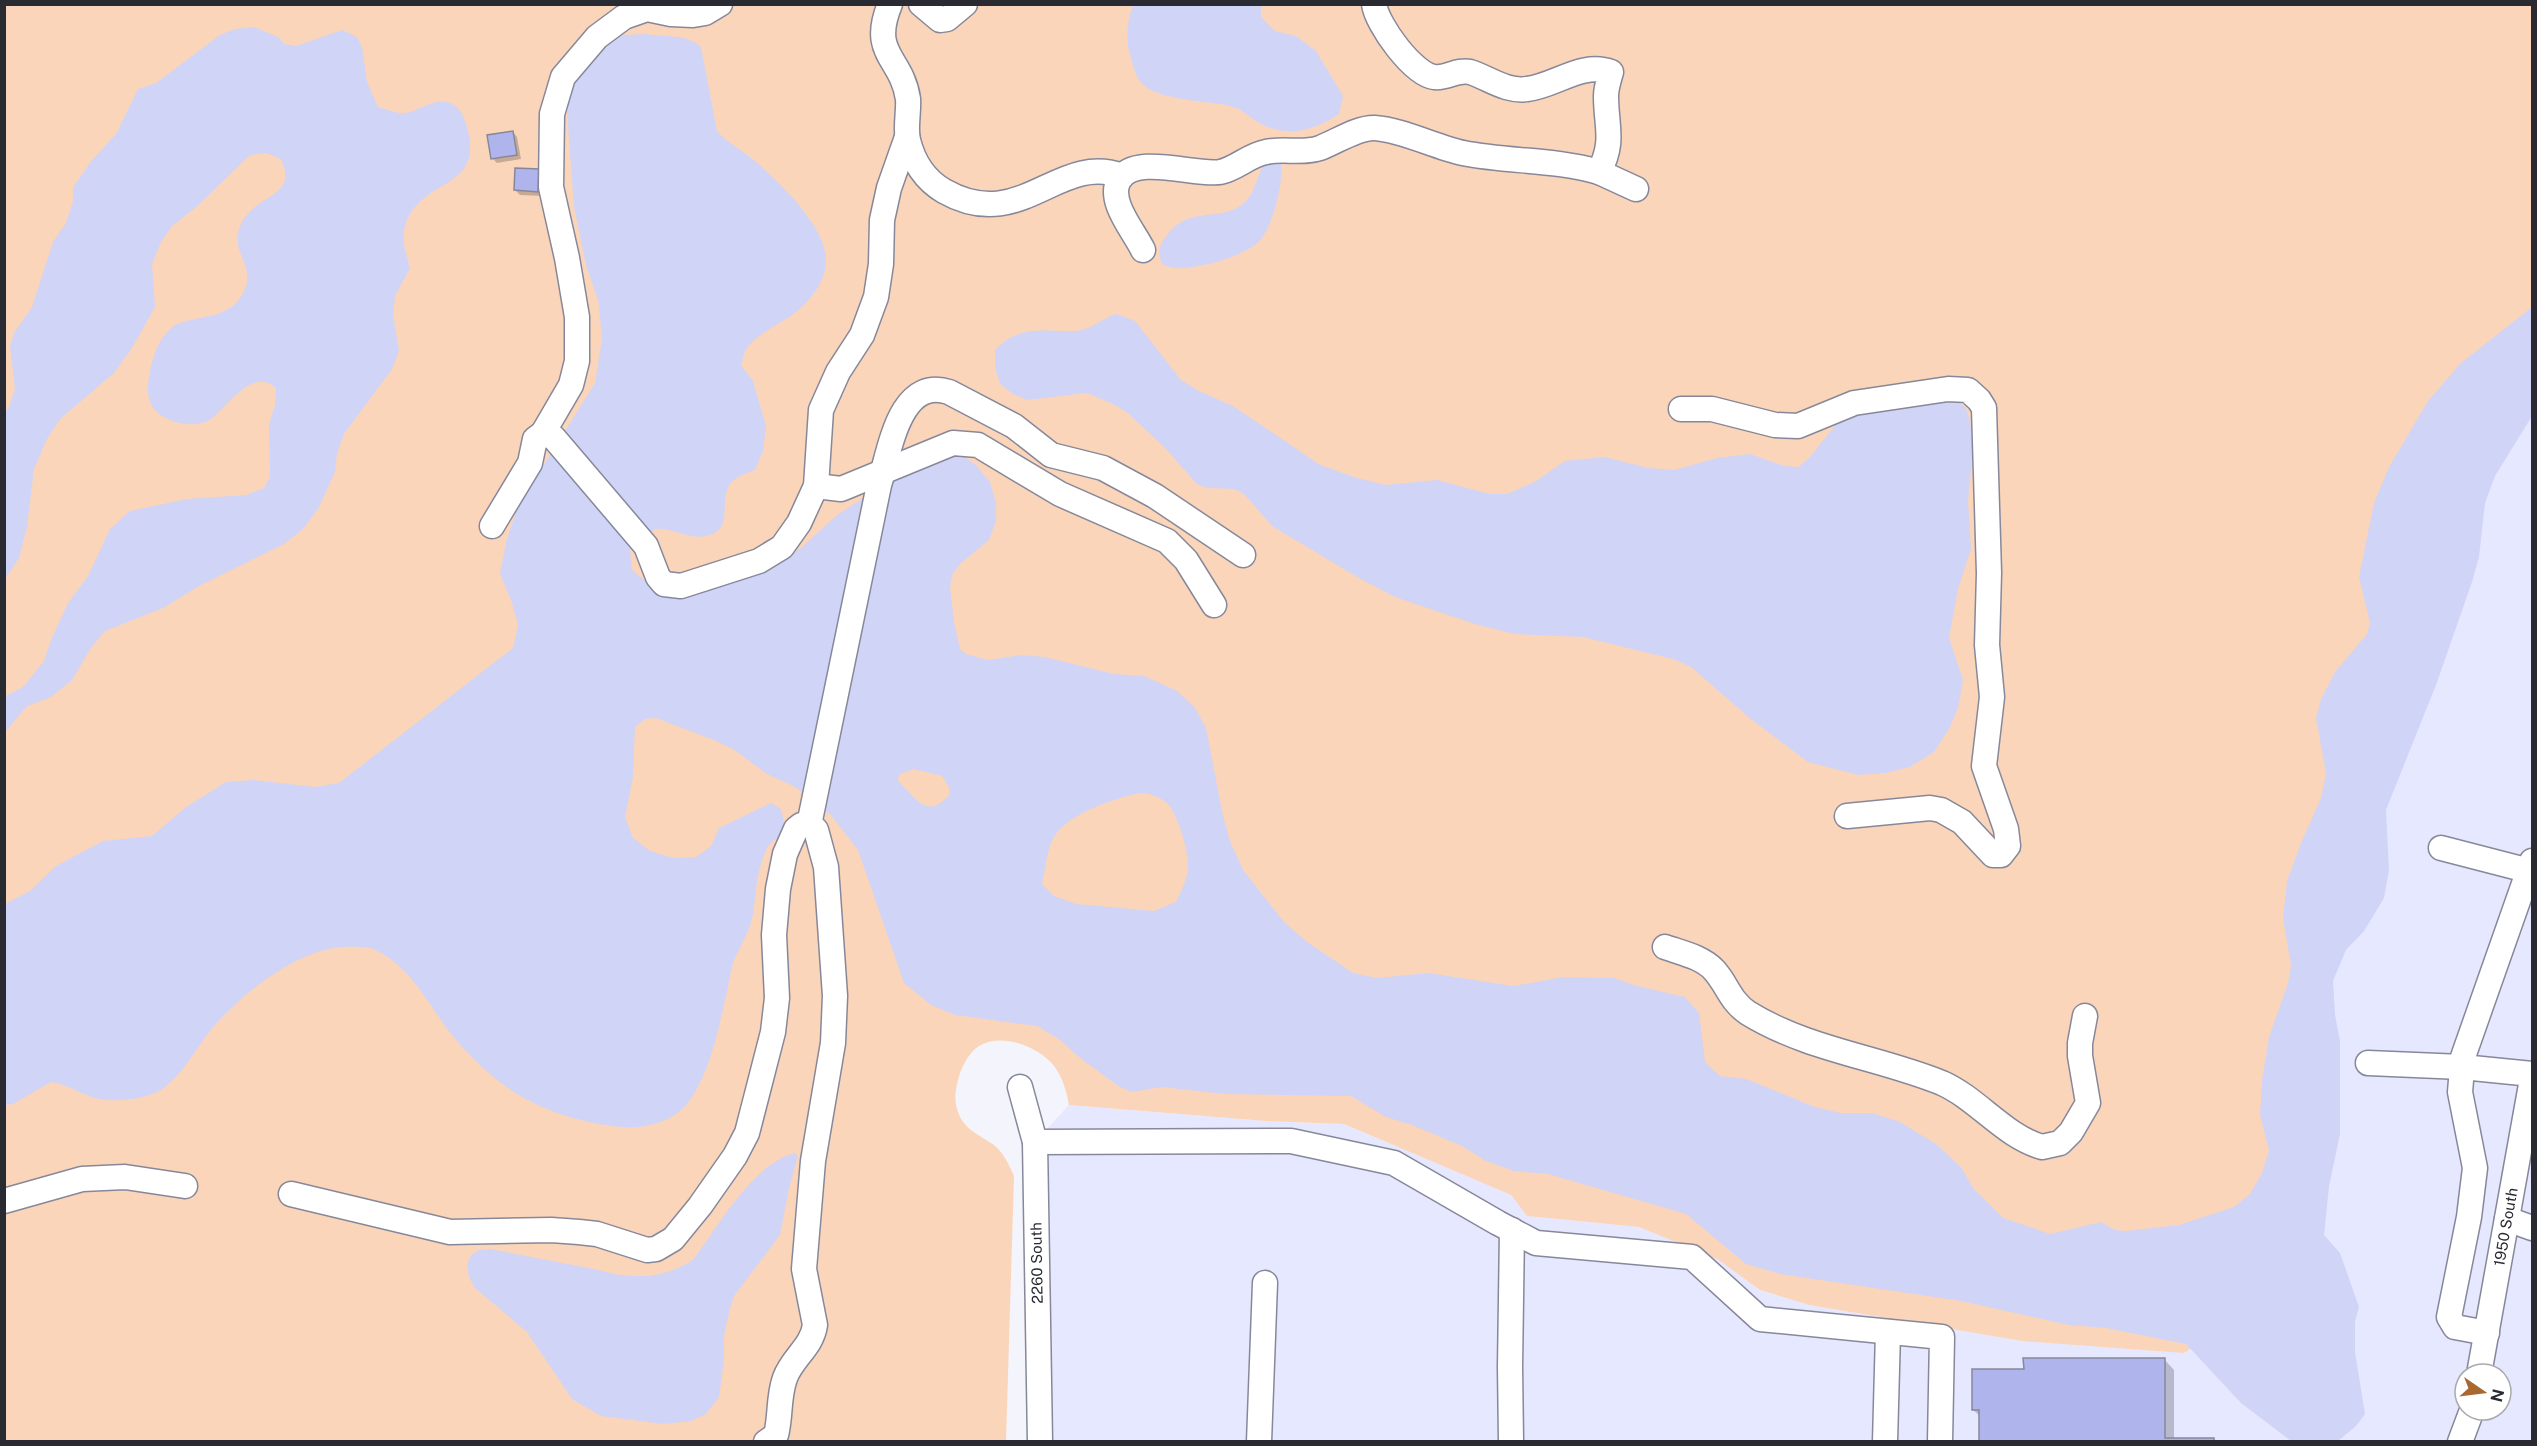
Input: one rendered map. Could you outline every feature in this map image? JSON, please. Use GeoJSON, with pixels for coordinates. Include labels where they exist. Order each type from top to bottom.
{"type":"FeatureCollection","features":[{"type":"Feature","properties":{"kind":"street"},"geometry":{"type":"LineString","coordinates":[[549,435],[571,385],[577,361],[575,307],[551,187],[552,114],[564,77],[597,37],[611,15],[647,7],[671,14],[693,15],[705,13],[720,4]]}},
{"type":"Feature","properties":{"kind":"street"},"geometry":{"type":"LineString","coordinates":[[549,435],[646,546],[658,577],[670,586],[681,586],[759,561],[782,547],[791,537],[816,486],[821,410],[838,372],[862,335],[876,297],[881,264],[882,220],[907,165],[908,98],[882,38],[882,27],[890,4]]}},
{"type":"Feature","properties":{"kind":"street"},"geometry":{"type":"LineString","coordinates":[[921,4],[940,20],[947,19],[964,4]]}},
{"type":"Feature","properties":{"kind":"street"},"geometry":{"type":"LineString","coordinates":[[1374,4],[1380,24],[1398,47],[1421,71],[1433,77],[1462,71],[1505,87],[1524,90],[1589,69],[1611,72],[1606,93],[1610,135],[1605,159],[1599,172]]}},
{"type":"Feature","properties":{"kind":"street"},"geometry":{"type":"LineString","coordinates":[[1143,250],[1117,203],[1116,186],[1122,176],[1141,168],[1171,167],[1208,173],[1222,172],[1267,151],[1317,149],[1368,128],[1376,128],[1464,153],[1560,163],[1599,172],[1636,189]]}},
{"type":"Feature","properties":{"kind":"street"},"geometry":{"type":"LineString","coordinates":[[907,165],[937,188],[960,199],[985,206],[1020,200],[1059,181],[1083,174],[1103,171],[1122,176]]}},
{"type":"Feature","properties":{"kind":"street"},"geometry":{"type":"LineString","coordinates":[[766,1442],[776,1435],[780,1394],[785,1378],[792,1363],[808,1345],[815,1325],[804,1269],[813,1161],[832,1043],[836,996],[826,867],[811,818],[881,479],[898,426],[912,399],[921,392],[938,388],[1014,426],[1052,455],[1103,468],[1155,496],[1243,555]]}},
{"type":"Feature","properties":{"kind":"street"},"geometry":{"type":"LineString","coordinates":[[1681,409],[1712,410],[1775,425],[1798,426],[1854,403],[1948,389],[1968,390],[1984,408],[1989,573],[1987,645],[1992,697],[1984,766],[2006,829],[2008,846],[2001,855],[1993,855],[1962,822],[1941,810],[1915,808],[1847,816]]}},
{"type":"Feature","properties":{"kind":"street"},"geometry":{"type":"LineString","coordinates":[[492,526],[530,463],[535,439],[549,435]]}},
{"type":"Feature","properties":{"kind":"street"},"geometry":{"type":"LineString","coordinates":[[816,486],[841,489],[881,479],[953,443],[978,445],[1060,494],[1167,541],[1186,560],[1214,605]]}},
{"type":"Feature","properties":{"kind":"street"},"geometry":{"type":"LineString","coordinates":[[291,1194],[450,1232],[551,1230],[579,1232],[597,1234],[646,1250],[656,1249],[673,1239],[706,1198],[735,1156],[747,1133],[773,1032],[777,998],[775,919],[785,854],[796,829],[811,818]]}},
{"type":"Feature","properties":{"kind":"street"},"geometry":{"type":"LineString","coordinates":[[2441,848],[2531,866],[2463,1057],[2462,1067],[2460,1092],[2475,1168],[2469,1217],[2449,1317],[2455,1327],[2487,1333]]}},
{"type":"Feature","properties":{"kind":"street"},"geometry":{"type":"LineString","coordinates":[[1665,947],[1704,961],[1716,972],[1734,1001],[1747,1012],[1800,1039],[1906,1070],[1944,1084],[1976,1103],[2014,1133],[2042,1147],[2061,1143],[2071,1132],[2088,1103],[2080,1056],[2085,1016]]}},
{"type":"Feature","properties":{"kind":"street"},"geometry":{"type":"LineString","coordinates":[[2368,1063],[2462,1067],[2532,1074]]}},
{"type":"Feature","properties":{"kind":"street","name":"1950 South"},"geometry":{"type":"LineString","coordinates":[[2481,1362],[2532,1079]]}},
{"type":"Feature","properties":{"kind":"street","name":"2260 South"},"geometry":{"type":"LineString","coordinates":[[1020,1087],[1035,1142],[1040,1442]]}},
{"type":"Feature","properties":{"kind":"street"},"geometry":{"type":"LineString","coordinates":[[1035,1142],[1292,1142],[1394,1163],[1536,1243],[1692,1257],[1760,1319],[1942,1337],[1940,1442]]}},
{"type":"Feature","properties":{"kind":"street"},"geometry":{"type":"LineString","coordinates":[[4,1201],[82,1179],[125,1177],[184,1185]]}},
{"type":"Feature","properties":{"kind":"street"},"geometry":{"type":"LineString","coordinates":[[2507,1219],[2532,1228]]}},
{"type":"Feature","properties":{"kind":"street"},"geometry":{"type":"LineString","coordinates":[[1511,1442],[1512,1230]]}},
{"type":"Feature","properties":{"kind":"street"},"geometry":{"type":"LineString","coordinates":[[1259,1442],[1265,1283]]}},
{"type":"Feature","properties":{"kind":"street"},"geometry":{"type":"LineString","coordinates":[[1885,1442],[1888,1332]]}},
{"type":"Feature","properties":{"kind":"street"},"geometry":{"type":"LineString","coordinates":[[2460,1442],[2468,1422]]}},
{"type":"Feature","properties":{"kind":"shaded area"},"geometry":{"type":"Polygon","coordinates":[[[4,5],[2532,5],[2532,353],[2399,614],[2252,1308],[2184,1353],[2022,1341],[1809,1305],[1760,1290],[1717,1259],[1639,1227],[1527,1216],[1511,1195],[1344,1124],[1266,1121],[1069,1105],[1062,1080],[1047,1059],[1020,1044],[998,1041],[979,1046],[968,1057],[959,1075],[955,1096],[958,1112],[964,1123],[973,1132],[998,1148],[1014,1176],[1006,1441],[5,1441],[4,5]]]}},
{"type":"Feature","properties":{"kind":"shaded area"},"geometry":{"type":"Polygon","coordinates":[[[1133,5],[1261,5],[1261,17],[1275,31],[1296,36],[1316,51],[1343,96],[1339,114],[1311,128],[1282,131],[1261,124],[1235,107],[1181,99],[1155,92],[1139,80],[1129,52],[1129,17],[1133,5]]]}},
{"type":"Feature","properties":{"kind":"shaded area"},"geometry":{"type":"Polygon","coordinates":[[[254,27],[278,37],[284,44],[296,46],[342,30],[357,37],[362,47],[367,82],[378,107],[402,113],[411,112],[433,103],[453,104],[464,117],[466,124],[470,146],[468,161],[461,172],[414,208],[406,223],[404,240],[410,268],[395,296],[393,315],[399,351],[392,369],[344,434],[337,453],[335,472],[318,509],[303,529],[284,544],[199,586],[163,608],[105,631],[92,646],[72,680],[51,697],[27,706],[5,732],[5,696],[23,687],[44,661],[68,603],[88,576],[110,529],[130,511],[187,499],[246,495],[264,488],[270,477],[269,424],[275,405],[276,388],[267,383],[258,382],[250,385],[241,390],[211,419],[192,424],[173,421],[158,413],[149,399],[148,390],[154,355],[169,330],[175,325],[224,311],[238,301],[245,289],[246,269],[238,244],[241,224],[256,206],[280,189],[284,181],[285,172],[281,159],[266,153],[250,155],[195,208],[172,226],[161,242],[152,264],[155,307],[132,348],[114,373],[60,419],[47,439],[34,469],[27,527],[19,558],[5,579],[5,412],[15,389],[10,346],[14,333],[32,307],[53,242],[66,223],[73,201],[73,187],[92,160],[116,134],[138,89],[156,83],[220,35],[235,29],[254,27]]]}},
{"type":"Feature","properties":{"kind":"shaded area"},"geometry":{"type":"Polygon","coordinates":[[[647,34],[682,38],[701,47],[717,131],[762,167],[798,204],[817,230],[826,255],[822,280],[814,293],[796,312],[759,336],[745,352],[741,365],[753,381],[766,426],[763,451],[755,470],[738,477],[730,484],[720,528],[715,533],[699,537],[655,529],[630,550],[632,570],[647,582],[666,591],[754,574],[801,548],[837,515],[882,486],[945,452],[961,455],[975,464],[990,482],[996,503],[996,521],[989,540],[960,564],[952,575],[950,588],[960,649],[966,654],[988,660],[1022,655],[1045,657],[1114,674],[1144,676],[1177,691],[1195,708],[1206,728],[1223,816],[1230,841],[1243,870],[1284,922],[1307,942],[1353,973],[1377,978],[1428,973],[1514,986],[1563,977],[1614,978],[1685,997],[1699,1013],[1705,1062],[1720,1076],[1746,1079],[1815,1107],[1841,1113],[1872,1113],[1900,1122],[1936,1144],[1961,1167],[1973,1188],[2003,1218],[2050,1234],[2101,1222],[2115,1230],[2126,1231],[2179,1225],[2234,1207],[2250,1194],[2262,1173],[2269,1150],[2260,1115],[2262,1080],[2269,1037],[2288,983],[2291,965],[2283,918],[2287,881],[2321,798],[2326,773],[2316,718],[2321,699],[2335,672],[2367,634],[2370,623],[2359,577],[2374,503],[2389,467],[2428,401],[2461,363],[2532,307],[2532,416],[2495,476],[2485,503],[2479,557],[2472,582],[2436,685],[2386,810],[2389,870],[2384,898],[2364,931],[2346,950],[2333,981],[2335,1015],[2340,1041],[2340,1134],[2329,1186],[2324,1235],[2340,1253],[2359,1307],[2355,1322],[2355,1352],[2365,1414],[2356,1426],[2338,1441],[2291,1441],[2241,1403],[2186,1344],[2106,1328],[2069,1325],[1961,1301],[1780,1274],[1746,1264],[1686,1214],[1548,1174],[1514,1171],[1486,1161],[1462,1146],[1386,1117],[1351,1096],[1225,1094],[1161,1087],[1132,1092],[1118,1086],[1060,1040],[1037,1026],[955,1015],[931,1005],[904,983],[858,850],[830,814],[795,787],[767,774],[733,749],[656,718],[645,719],[635,727],[633,777],[625,817],[633,838],[650,851],[674,858],[696,857],[711,846],[719,828],[771,803],[781,809],[783,820],[782,832],[772,842],[761,862],[752,920],[733,964],[709,1061],[690,1100],[669,1118],[641,1127],[604,1125],[551,1110],[518,1094],[502,1084],[464,1049],[410,977],[399,966],[387,956],[366,947],[323,950],[269,977],[222,1018],[178,1075],[160,1091],[130,1099],[108,1100],[51,1082],[13,1104],[5,1105],[5,904],[30,891],[56,866],[103,841],[152,836],[186,807],[226,782],[254,780],[315,787],[339,783],[513,648],[518,625],[500,574],[506,542],[518,506],[595,383],[602,338],[598,300],[586,265],[574,207],[566,100],[572,77],[597,52],[623,35],[647,34]],[[914,769],[899,774],[898,781],[922,804],[934,806],[949,795],[949,787],[942,776],[914,769]],[[1138,793],[1088,810],[1065,824],[1057,833],[1049,848],[1042,884],[1054,896],[1076,904],[1154,911],[1176,902],[1188,867],[1179,825],[1165,801],[1154,795],[1138,793]]]}},
{"type":"Feature","properties":{"kind":"shaded area"},"geometry":{"type":"Polygon","coordinates":[[[1275,159],[1281,163],[1281,182],[1276,207],[1267,230],[1255,245],[1236,255],[1210,264],[1172,268],[1162,264],[1160,248],[1174,228],[1192,218],[1231,211],[1240,206],[1252,192],[1265,162],[1275,159]]]}},
{"type":"Feature","properties":{"kind":"shaded area"},"geometry":{"type":"Polygon","coordinates":[[[1117,314],[1135,321],[1181,380],[1233,406],[1320,465],[1386,485],[1437,480],[1490,494],[1507,494],[1536,481],[1565,461],[1605,457],[1648,468],[1674,470],[1717,458],[1750,454],[1784,466],[1799,467],[1838,422],[1854,410],[1947,397],[1965,407],[1970,420],[1973,448],[1968,501],[1971,549],[1958,589],[1949,638],[1963,680],[1958,708],[1949,729],[1934,752],[1910,767],[1885,773],[1858,775],[1808,762],[1752,720],[1691,667],[1673,659],[1583,637],[1515,634],[1478,625],[1395,597],[1272,526],[1245,495],[1235,489],[1207,488],[1197,484],[1166,449],[1128,413],[1111,403],[1087,393],[1027,400],[1013,394],[1000,384],[995,367],[995,350],[1014,336],[1032,331],[1080,330],[1117,314]]]}},
{"type":"Feature","properties":{"kind":"shaded area"},"geometry":{"type":"Polygon","coordinates":[[[2532,393],[2532,1441],[1040,1441],[1035,1142],[1069,1105],[1266,1121],[1344,1124],[1511,1195],[1527,1216],[1639,1227],[1717,1259],[1760,1290],[1809,1305],[2022,1341],[2337,922],[2498,427],[2532,393]]]}},
{"type":"Feature","properties":{"kind":"shaded area"},"geometry":{"type":"Polygon","coordinates":[[[795,1153],[798,1156],[780,1235],[734,1296],[729,1312],[724,1336],[724,1360],[719,1397],[706,1414],[691,1421],[663,1424],[601,1416],[572,1399],[527,1332],[475,1288],[469,1277],[467,1265],[471,1255],[479,1250],[490,1249],[623,1275],[647,1276],[670,1271],[693,1260],[725,1214],[765,1169],[795,1153]]]}},
{"type":"Feature","properties":{"kind":"building"},"geometry":{"type":"Polygon","coordinates":[[[513,131],[517,155],[491,159],[487,135],[513,131]]]}},
{"type":"Feature","properties":{"kind":"building"},"geometry":{"type":"Polygon","coordinates":[[[515,168],[539,169],[538,192],[514,190],[515,168]]]}},
{"type":"Feature","properties":{"kind":"building"},"geometry":{"type":"Polygon","coordinates":[[[2023,1358],[2165,1358],[2165,1438],[2214,1438],[2214,1442],[1979,1442],[1979,1410],[1972,1410],[1972,1369],[2024,1369],[2023,1358]]]}}]}
